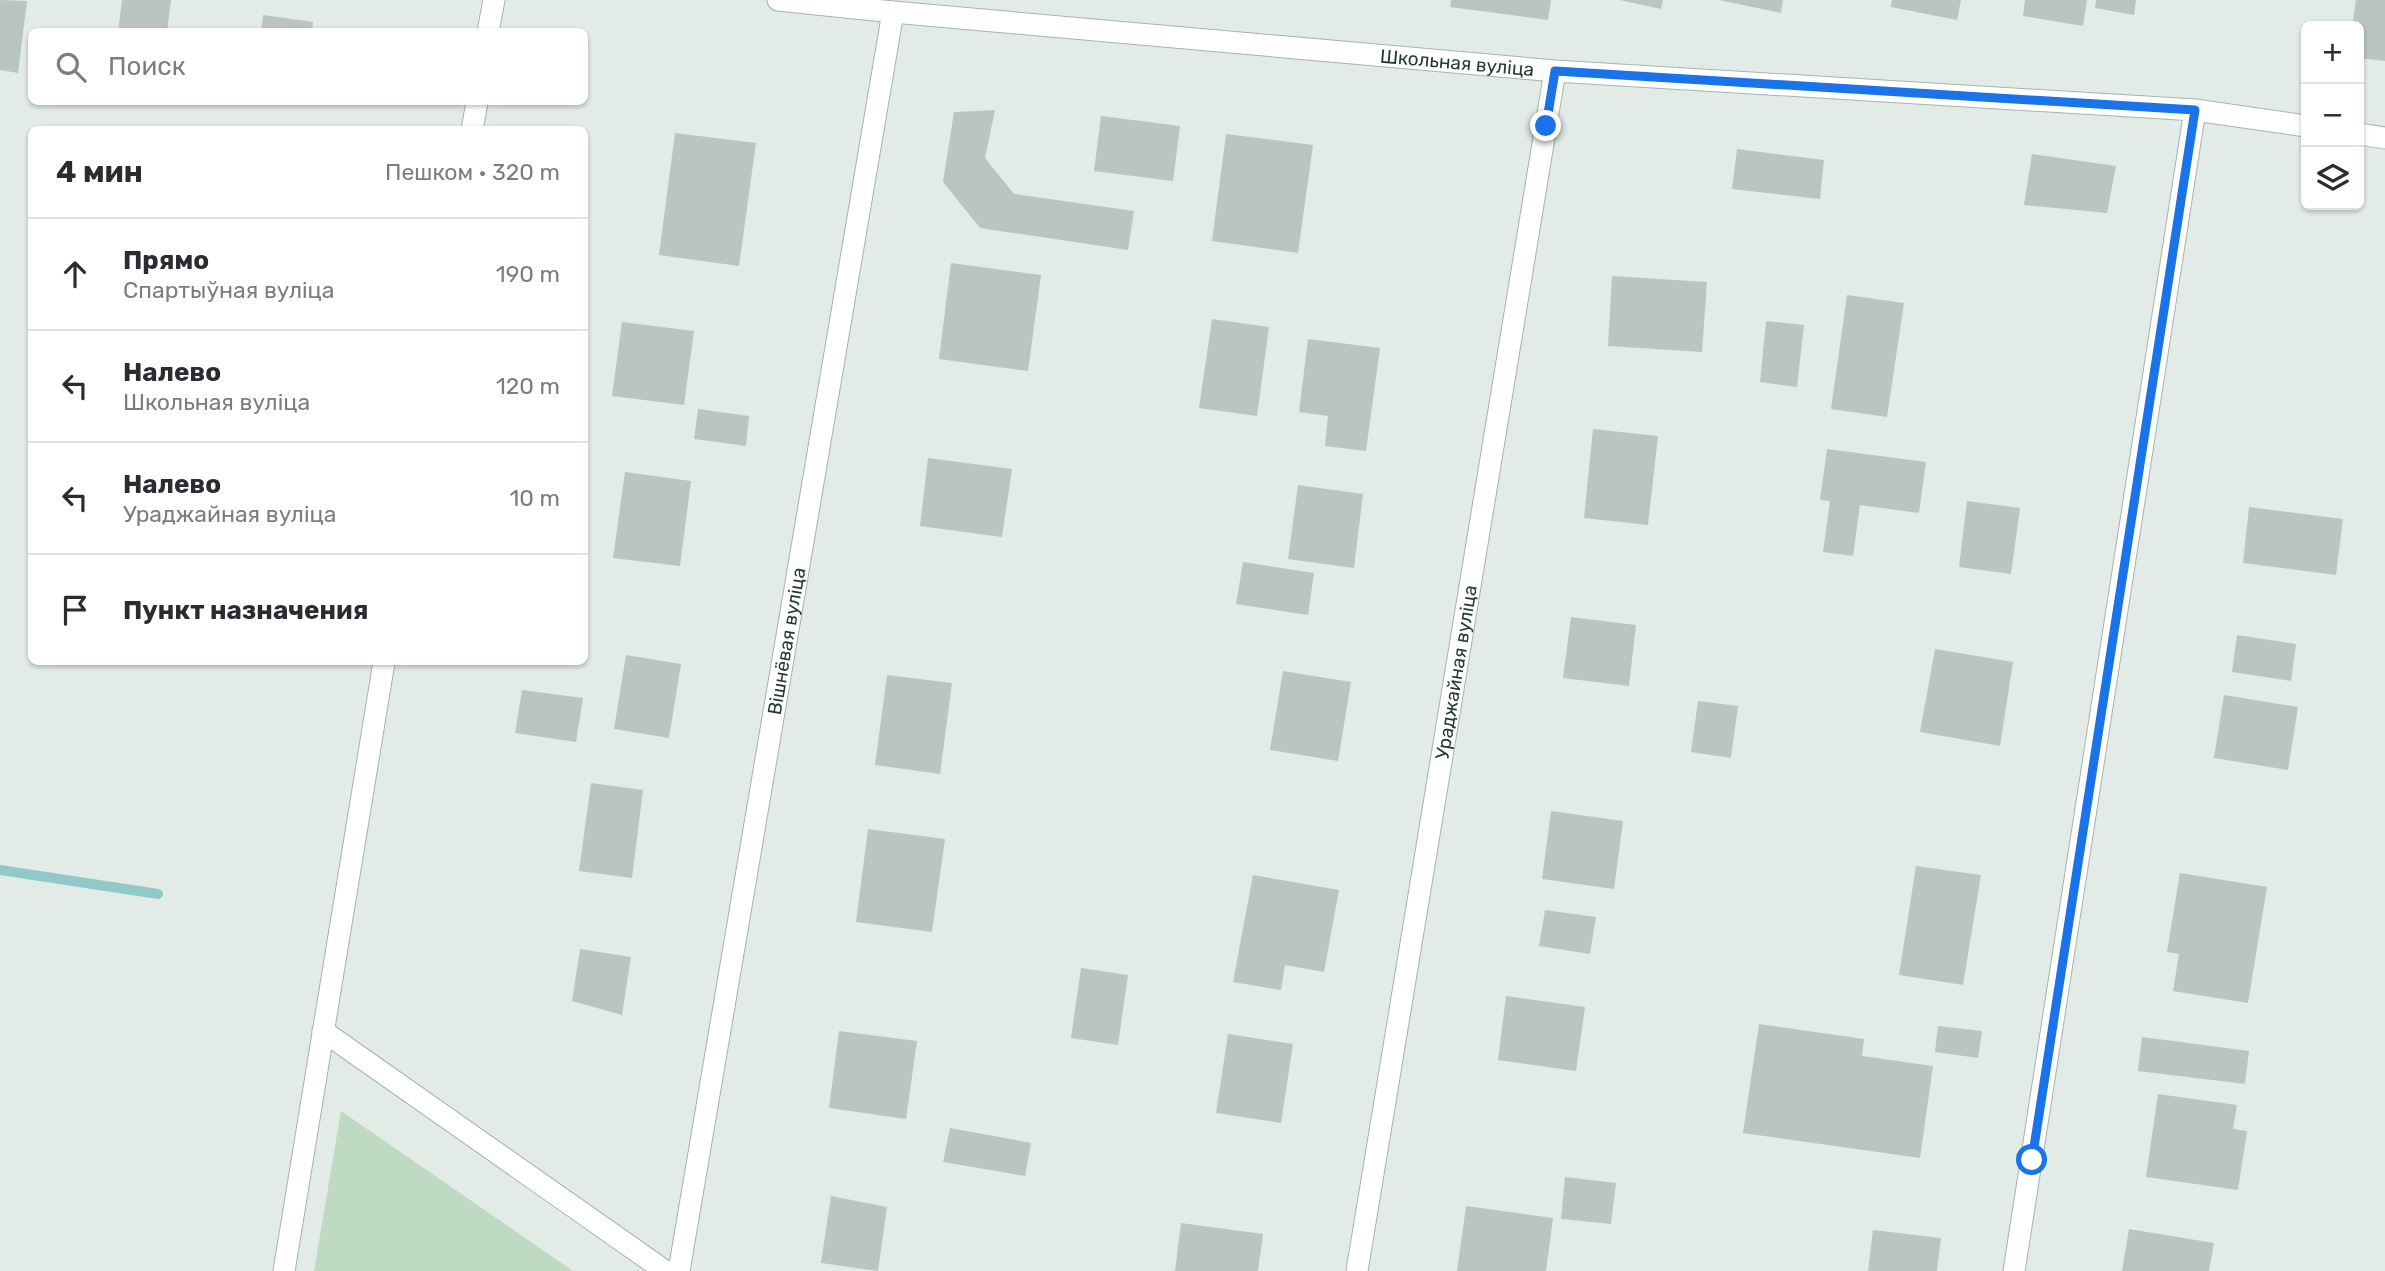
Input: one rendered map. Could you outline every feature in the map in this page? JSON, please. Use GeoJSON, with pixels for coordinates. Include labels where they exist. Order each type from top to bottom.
{"type":"FeatureCollection","features":[{"type":"Feature","properties":{"kind":"street"},"geometry":{"type":"LineString","coordinates":[[489,28],[494,0]]}},
{"type":"Feature","properties":{"kind":"street","name":"Школьная вуліца"},"geometry":{"type":"LineString","coordinates":[[778,0],[1555,71],[2195,110],[2301,125]]}},
{"type":"Feature","properties":{"kind":"street","name":"Вішнёвая вуліца"},"geometry":{"type":"LineString","coordinates":[[679,1271],[893,12]]}},
{"type":"Feature","properties":{"kind":"street","name":"Ураджайная вуліца"},"geometry":{"type":"LineString","coordinates":[[1357,1271],[1555,71]]}},
{"type":"Feature","properties":{"kind":"street"},"geometry":{"type":"LineString","coordinates":[[473,126],[476,105]]}},
{"type":"Feature","properties":{"kind":"street"},"geometry":{"type":"LineString","coordinates":[[2014,1271],[2195,110]]}},
{"type":"Feature","properties":{"kind":"street"},"geometry":{"type":"LineString","coordinates":[[2364,135],[2385,138]]}},
{"type":"Feature","properties":{"kind":"street"},"geometry":{"type":"LineString","coordinates":[[284,1271],[384,665]]}},
{"type":"Feature","properties":{"kind":"street"},"geometry":{"type":"LineString","coordinates":[[323,1031],[665,1271]]}},
{"type":"Feature","properties":{"kind":"green space"},"geometry":{"type":"Polygon","coordinates":[[[341,1111],[573,1271],[314,1271],[341,1111]]]}},
{"type":"Feature","properties":{"kind":"building"},"geometry":{"type":"Polygon","coordinates":[[[0,0],[27,1],[18,73],[0,70],[0,0]]]}},
{"type":"Feature","properties":{"kind":"building"},"geometry":{"type":"Polygon","coordinates":[[[122,0],[171,0],[168,28],[118,28],[122,0]]]}},
{"type":"Feature","properties":{"kind":"building"},"geometry":{"type":"Polygon","coordinates":[[[1451,0],[1551,0],[1548,20],[1450,7],[1451,0]]]}},
{"type":"Feature","properties":{"kind":"building"},"geometry":{"type":"Polygon","coordinates":[[[1620,0],[1663,0],[1661,9],[1620,0]]]}},
{"type":"Feature","properties":{"kind":"building"},"geometry":{"type":"Polygon","coordinates":[[[1719,0],[1783,0],[1781,13],[1719,0]]]}},
{"type":"Feature","properties":{"kind":"building"},"geometry":{"type":"Polygon","coordinates":[[[1892,0],[1961,0],[1957,20],[1891,7],[1892,0]]]}},
{"type":"Feature","properties":{"kind":"building"},"geometry":{"type":"Polygon","coordinates":[[[2025,0],[2087,0],[2083,26],[2023,16],[2025,0]]]}},
{"type":"Feature","properties":{"kind":"building"},"geometry":{"type":"Polygon","coordinates":[[[2096,0],[2136,0],[2134,15],[2095,8],[2096,0]]]}},
{"type":"Feature","properties":{"kind":"building"},"geometry":{"type":"Polygon","coordinates":[[[2356,0],[2385,0],[2385,61],[2364,59],[2364,21],[2353,21],[2356,0]]]}},
{"type":"Feature","properties":{"kind":"building"},"geometry":{"type":"Polygon","coordinates":[[[263,15],[313,22],[312,28],[261,28],[263,15]]]}},
{"type":"Feature","properties":{"kind":"building"},"geometry":{"type":"Polygon","coordinates":[[[995,110],[985,158],[1014,194],[1134,211],[1128,250],[980,228],[943,182],[954,112],[995,110]]]}},
{"type":"Feature","properties":{"kind":"building"},"geometry":{"type":"Polygon","coordinates":[[[1101,116],[1180,126],[1173,181],[1094,171],[1101,116]]]}},
{"type":"Feature","properties":{"kind":"building"},"geometry":{"type":"Polygon","coordinates":[[[675,133],[756,143],[739,266],[659,255],[675,133]]]}},
{"type":"Feature","properties":{"kind":"building"},"geometry":{"type":"Polygon","coordinates":[[[1226,134],[1313,145],[1298,253],[1212,241],[1226,134]]]}},
{"type":"Feature","properties":{"kind":"building"},"geometry":{"type":"Polygon","coordinates":[[[1737,149],[1824,160],[1820,199],[1732,189],[1737,149]]]}},
{"type":"Feature","properties":{"kind":"building"},"geometry":{"type":"Polygon","coordinates":[[[2032,154],[2116,166],[2107,213],[2024,205],[2032,154]]]}},
{"type":"Feature","properties":{"kind":"building"},"geometry":{"type":"Polygon","coordinates":[[[951,263],[1041,275],[1028,371],[939,359],[951,263]]]}},
{"type":"Feature","properties":{"kind":"building"},"geometry":{"type":"Polygon","coordinates":[[[1612,276],[1707,282],[1702,352],[1608,346],[1612,276]]]}},
{"type":"Feature","properties":{"kind":"building"},"geometry":{"type":"Polygon","coordinates":[[[1847,295],[1904,303],[1887,417],[1831,409],[1847,295]]]}},
{"type":"Feature","properties":{"kind":"building"},"geometry":{"type":"Polygon","coordinates":[[[1212,319],[1269,327],[1257,416],[1199,408],[1212,319]]]}},
{"type":"Feature","properties":{"kind":"building"},"geometry":{"type":"Polygon","coordinates":[[[1766,321],[1804,325],[1797,387],[1760,382],[1766,321]]]}},
{"type":"Feature","properties":{"kind":"building"},"geometry":{"type":"Polygon","coordinates":[[[622,322],[694,331],[684,405],[612,396],[622,322]]]}},
{"type":"Feature","properties":{"kind":"building"},"geometry":{"type":"Polygon","coordinates":[[[1308,339],[1380,348],[1366,451],[1325,446],[1328,416],[1299,412],[1308,339]]]}},
{"type":"Feature","properties":{"kind":"building"},"geometry":{"type":"Polygon","coordinates":[[[698,409],[749,416],[746,446],[694,439],[698,409]]]}},
{"type":"Feature","properties":{"kind":"building"},"geometry":{"type":"Polygon","coordinates":[[[1593,429],[1658,436],[1648,525],[1584,518],[1593,429]]]}},
{"type":"Feature","properties":{"kind":"building"},"geometry":{"type":"Polygon","coordinates":[[[1827,449],[1926,462],[1919,513],[1860,505],[1853,556],[1823,552],[1830,501],[1820,500],[1827,449]]]}},
{"type":"Feature","properties":{"kind":"building"},"geometry":{"type":"Polygon","coordinates":[[[928,458],[1012,469],[1002,537],[920,526],[928,458]]]}},
{"type":"Feature","properties":{"kind":"building"},"geometry":{"type":"Polygon","coordinates":[[[625,472],[691,481],[680,566],[613,558],[625,472]]]}},
{"type":"Feature","properties":{"kind":"building"},"geometry":{"type":"Polygon","coordinates":[[[1298,485],[1363,494],[1354,568],[1288,559],[1298,485]]]}},
{"type":"Feature","properties":{"kind":"building"},"geometry":{"type":"Polygon","coordinates":[[[1967,501],[2020,508],[2011,574],[1959,567],[1967,501]]]}},
{"type":"Feature","properties":{"kind":"building"},"geometry":{"type":"Polygon","coordinates":[[[2249,507],[2343,519],[2336,575],[2243,563],[2249,507]]]}},
{"type":"Feature","properties":{"kind":"building"},"geometry":{"type":"Polygon","coordinates":[[[1243,562],[1314,573],[1308,615],[1236,604],[1243,562]]]}},
{"type":"Feature","properties":{"kind":"building"},"geometry":{"type":"Polygon","coordinates":[[[1571,617],[1636,625],[1629,686],[1563,678],[1571,617]]]}},
{"type":"Feature","properties":{"kind":"building"},"geometry":{"type":"Polygon","coordinates":[[[2237,635],[2296,644],[2291,681],[2232,672],[2237,635]]]}},
{"type":"Feature","properties":{"kind":"building"},"geometry":{"type":"Polygon","coordinates":[[[1935,649],[2013,662],[2000,746],[1920,732],[1935,649]]]}},
{"type":"Feature","properties":{"kind":"building"},"geometry":{"type":"Polygon","coordinates":[[[626,655],[681,664],[669,738],[614,729],[626,655]]]}},
{"type":"Feature","properties":{"kind":"building"},"geometry":{"type":"Polygon","coordinates":[[[1283,671],[1351,682],[1338,761],[1270,750],[1283,671]]]}},
{"type":"Feature","properties":{"kind":"building"},"geometry":{"type":"Polygon","coordinates":[[[887,675],[952,683],[940,774],[875,765],[887,675]]]}},
{"type":"Feature","properties":{"kind":"building"},"geometry":{"type":"Polygon","coordinates":[[[522,690],[583,698],[576,742],[515,733],[522,690]]]}},
{"type":"Feature","properties":{"kind":"building"},"geometry":{"type":"Polygon","coordinates":[[[2224,695],[2298,707],[2288,770],[2214,758],[2224,695]]]}},
{"type":"Feature","properties":{"kind":"building"},"geometry":{"type":"Polygon","coordinates":[[[1698,701],[1738,706],[1731,758],[1691,752],[1698,701]]]}},
{"type":"Feature","properties":{"kind":"building"},"geometry":{"type":"Polygon","coordinates":[[[591,783],[643,790],[632,878],[579,871],[591,783]]]}},
{"type":"Feature","properties":{"kind":"building"},"geometry":{"type":"Polygon","coordinates":[[[1551,811],[1623,821],[1614,889],[1542,879],[1551,811]]]}},
{"type":"Feature","properties":{"kind":"building"},"geometry":{"type":"Polygon","coordinates":[[[868,829],[945,839],[932,932],[856,922],[868,829]]]}},
{"type":"Feature","properties":{"kind":"building"},"geometry":{"type":"Polygon","coordinates":[[[1916,866],[1981,875],[1963,985],[1899,975],[1916,866]]]}},
{"type":"Feature","properties":{"kind":"building"},"geometry":{"type":"Polygon","coordinates":[[[2180,873],[2267,887],[2248,1003],[2173,991],[2179,954],[2167,952],[2180,873]]]}},
{"type":"Feature","properties":{"kind":"building"},"geometry":{"type":"Polygon","coordinates":[[[1253,875],[1339,890],[1324,972],[1285,965],[1281,990],[1233,982],[1253,875]]]}},
{"type":"Feature","properties":{"kind":"building"},"geometry":{"type":"Polygon","coordinates":[[[1545,910],[1596,917],[1590,954],[1539,946],[1545,910]]]}},
{"type":"Feature","properties":{"kind":"building"},"geometry":{"type":"Polygon","coordinates":[[[580,949],[631,957],[622,1015],[572,1001],[580,949]]]}},
{"type":"Feature","properties":{"kind":"building"},"geometry":{"type":"Polygon","coordinates":[[[1081,968],[1128,975],[1118,1045],[1071,1038],[1081,968]]]}},
{"type":"Feature","properties":{"kind":"building"},"geometry":{"type":"Polygon","coordinates":[[[1506,996],[1585,1007],[1576,1071],[1498,1060],[1506,996]]]}},
{"type":"Feature","properties":{"kind":"building"},"geometry":{"type":"Polygon","coordinates":[[[1759,1024],[1864,1039],[1862,1056],[1933,1066],[1920,1158],[1743,1133],[1759,1024]]]}},
{"type":"Feature","properties":{"kind":"building"},"geometry":{"type":"Polygon","coordinates":[[[1938,1026],[1982,1031],[1978,1058],[1935,1052],[1938,1026]]]}},
{"type":"Feature","properties":{"kind":"building"},"geometry":{"type":"Polygon","coordinates":[[[839,1031],[917,1041],[906,1119],[829,1108],[839,1031]]]}},
{"type":"Feature","properties":{"kind":"building"},"geometry":{"type":"Polygon","coordinates":[[[1228,1034],[1293,1044],[1281,1123],[1216,1113],[1228,1034]]]}},
{"type":"Feature","properties":{"kind":"building"},"geometry":{"type":"Polygon","coordinates":[[[2142,1037],[2249,1051],[2245,1084],[2138,1071],[2142,1037]]]}},
{"type":"Feature","properties":{"kind":"building"},"geometry":{"type":"Polygon","coordinates":[[[2158,1094],[2237,1105],[2233,1129],[2247,1131],[2238,1190],[2146,1177],[2158,1094]]]}},
{"type":"Feature","properties":{"kind":"building"},"geometry":{"type":"Polygon","coordinates":[[[950,1128],[1031,1143],[1025,1176],[943,1162],[950,1128]]]}},
{"type":"Feature","properties":{"kind":"building"},"geometry":{"type":"Polygon","coordinates":[[[1565,1177],[1616,1183],[1611,1224],[1561,1219],[1565,1177]]]}},
{"type":"Feature","properties":{"kind":"building"},"geometry":{"type":"Polygon","coordinates":[[[831,1196],[887,1207],[878,1271],[821,1263],[831,1196]]]}},
{"type":"Feature","properties":{"kind":"building"},"geometry":{"type":"Polygon","coordinates":[[[1466,1206],[1553,1218],[1546,1271],[1457,1271],[1466,1206]]]}},
{"type":"Feature","properties":{"kind":"building"},"geometry":{"type":"Polygon","coordinates":[[[1181,1223],[1263,1234],[1258,1271],[1175,1271],[1181,1223]]]}},
{"type":"Feature","properties":{"kind":"building"},"geometry":{"type":"Polygon","coordinates":[[[2129,1229],[2214,1243],[2209,1271],[2122,1271],[2129,1229]]]}},
{"type":"Feature","properties":{"kind":"building"},"geometry":{"type":"Polygon","coordinates":[[[1873,1230],[1941,1238],[1937,1271],[1868,1271],[1873,1230]]]}},
{"type":"Feature","properties":{"kind":"waterway"},"geometry":{"type":"LineString","coordinates":[[0,870],[158,894]]}},
{"type":"Feature","properties":{"kind":"route"},"geometry":{"type":"LineString","coordinates":[[1546,126],[1555,71],[2195,110],[2032,1160]]}}]}
